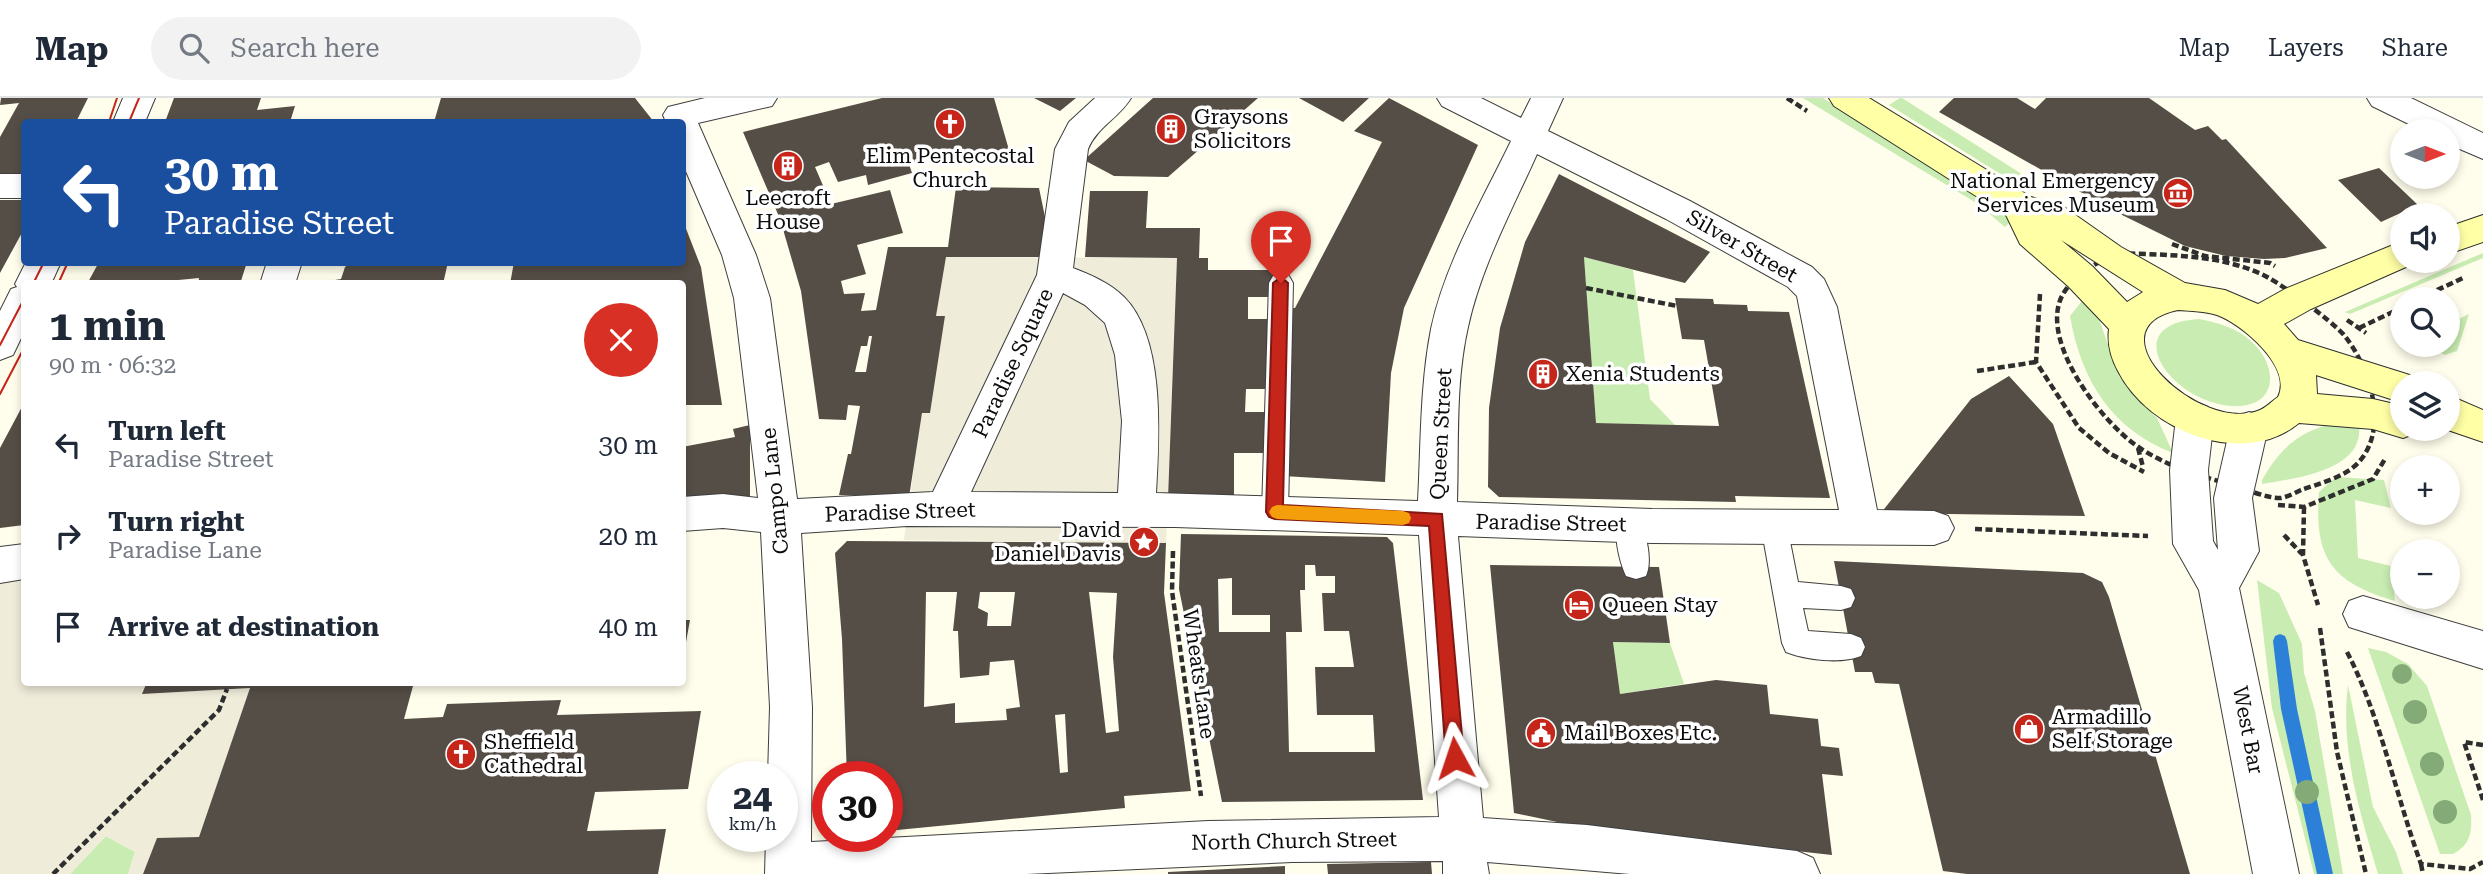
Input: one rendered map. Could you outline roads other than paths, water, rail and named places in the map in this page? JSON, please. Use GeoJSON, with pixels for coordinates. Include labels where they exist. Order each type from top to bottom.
{"type":"FeatureCollection","features":[{"type":"Feature","properties":{"kind":"main road"},"geometry":{"type":"LineString","coordinates":[[1845,98],[2021,207],[2052,216],[2109,256],[2178,296]]}},
{"type":"Feature","properties":{"kind":"main road"},"geometry":{"type":"LineString","coordinates":[[2021,207],[2032,234],[2081,276],[2128,326]]}},
{"type":"Feature","properties":{"kind":"main road"},"geometry":{"type":"LineString","coordinates":[[2460,237],[2483,228]]}},
{"type":"Feature","properties":{"kind":"main road"},"geometry":{"type":"LineString","coordinates":[[2258,321],[2298,299],[2390,260]]}},
{"type":"Feature","properties":{"kind":"main road"},"geometry":{"type":"LineString","coordinates":[[2178,296],[2208,299],[2232,307],[2258,321],[2288,351],[2298,376],[2293,407],[2265,425],[2249,428],[2222,426],[2195,418],[2170,405],[2148,387],[2127,350],[2128,326],[2133,316],[2152,302],[2178,296]]}},
{"type":"Feature","properties":{"kind":"main road"},"geometry":{"type":"LineString","coordinates":[[2288,351],[2390,384]]}},
{"type":"Feature","properties":{"kind":"main road"},"geometry":{"type":"LineString","coordinates":[[2293,407],[2373,414],[2390,430]]}},
{"type":"Feature","properties":{"kind":"street"},"geometry":{"type":"LineString","coordinates":[[109,119],[117,98]]}},
{"type":"Feature","properties":{"kind":"street"},"geometry":{"type":"LineString","coordinates":[[130,119],[139,98]]}},
{"type":"Feature","properties":{"kind":"street"},"geometry":{"type":"LineString","coordinates":[[679,119],[761,98]]}},
{"type":"Feature","properties":{"kind":"street"},"geometry":{"type":"LineString","coordinates":[[1054,275],[1059,257],[1070,150],[1085,126],[1115,98]]}},
{"type":"Feature","properties":{"kind":"street","name":"Silver Street"},"geometry":{"type":"LineString","coordinates":[[1453,98],[1689,216],[1800,277],[1812,289],[1819,307],[1861,526]]}},
{"type":"Feature","properties":{"kind":"street","name":"Queen Street"},"geometry":{"type":"LineString","coordinates":[[1464,856],[1437,519],[1443,378],[1450,326],[1472,259],[1547,98]]}},
{"type":"Feature","properties":{"kind":"street"},"geometry":{"type":"LineString","coordinates":[[2383,98],[2483,147]]}},
{"type":"Feature","properties":{"kind":"street","name":"Campo Lane"},"geometry":{"type":"LineString","coordinates":[[686,135],[747,276],[780,517],[792,707],[788,870]]}},
{"type":"Feature","properties":{"kind":"street"},"geometry":{"type":"LineString","coordinates":[[0,186],[21,186]]}},
{"type":"Feature","properties":{"kind":"street","name":"Paradise Square"},"geometry":{"type":"LineString","coordinates":[[944,509],[1054,275],[1074,282],[1098,296],[1119,315],[1130,344],[1138,372],[1141,404],[1136,510]]}},
{"type":"Feature","properties":{"kind":"street"},"geometry":{"type":"LineString","coordinates":[[0,345],[21,305]]}},
{"type":"Feature","properties":{"kind":"street","name":"West Bar"},"geometry":{"type":"LineString","coordinates":[[2195,418],[2189,470],[2193,544],[2218,586],[2276,874]]}},
{"type":"Feature","properties":{"kind":"street"},"geometry":{"type":"LineString","coordinates":[[2218,586],[2239,551],[2233,498],[2249,428]]}},
{"type":"Feature","properties":{"kind":"street","name":"Paradise Street"},"geometry":{"type":"LineString","coordinates":[[686,514],[723,511],[780,517],[944,509],[1175,510],[1629,525],[1934,528]]}},
{"type":"Feature","properties":{"kind":"street"},"geometry":{"type":"LineString","coordinates":[[0,565],[21,562]]}},
{"type":"Feature","properties":{"kind":"street"},"geometry":{"type":"LineString","coordinates":[[2363,614],[2483,650]]}},
{"type":"Feature","properties":{"kind":"street","name":"North Church Street"},"geometry":{"type":"LineString","coordinates":[[788,870],[1086,861],[1208,842],[1464,856],[1582,846],[1797,874]]}},
{"type":"Feature","properties":{"kind":"lane"},"geometry":{"type":"LineString","coordinates":[[1275,512],[1281,283]]}},
{"type":"Feature","properties":{"kind":"lane"},"geometry":{"type":"LineString","coordinates":[[1629,525],[1636,567]]}},
{"type":"Feature","properties":{"kind":"lane"},"geometry":{"type":"LineString","coordinates":[[1774,526],[1797,643],[1851,647]]}},
{"type":"Feature","properties":{"kind":"lane"},"geometry":{"type":"LineString","coordinates":[[1787,594],[1841,598]]}},
{"type":"Feature","properties":{"kind":"waterway"},"geometry":{"type":"LineString","coordinates":[[2280,641],[2289,709],[2325,874]]}},
{"type":"Feature","properties":{"kind":"tram line"},"geometry":{"type":"LineString","coordinates":[[110,119],[117,98]]}},
{"type":"Feature","properties":{"kind":"tram line"},"geometry":{"type":"LineString","coordinates":[[130,119],[139,98]]}},
{"type":"Feature","properties":{"kind":"tram line"},"geometry":{"type":"LineString","coordinates":[[35,280],[42,266]]}},
{"type":"Feature","properties":{"kind":"tram line"},"geometry":{"type":"LineString","coordinates":[[60,280],[66,266]]}},
{"type":"Feature","properties":{"kind":"tram line"},"geometry":{"type":"LineString","coordinates":[[0,345],[21,305]]}},
{"type":"Feature","properties":{"kind":"tram line"},"geometry":{"type":"LineString","coordinates":[[0,394],[21,354]]}},
{"type":"Feature","properties":{"kind":"place","name":"Elim Pentecostal Church"},"geometry":{"type":"Point","coordinates":[950,124]}},
{"type":"Feature","properties":{"kind":"place","name":"Graysons Solicitors"},"geometry":{"type":"Point","coordinates":[1171,129]}},
{"type":"Feature","properties":{"kind":"place","name":"Leecroft House"},"geometry":{"type":"Point","coordinates":[788,166]}},
{"type":"Feature","properties":{"kind":"place","name":"National Emergency Services Museum"},"geometry":{"type":"Point","coordinates":[2178,193]}},
{"type":"Feature","properties":{"kind":"place","name":"Xenia Students"},"geometry":{"type":"Point","coordinates":[1543,374]}},
{"type":"Feature","properties":{"kind":"place","name":"David Daniel Davis"},"geometry":{"type":"Point","coordinates":[1144,542]}},
{"type":"Feature","properties":{"kind":"place","name":"Queen Stay"},"geometry":{"type":"Point","coordinates":[1579,605]}},
{"type":"Feature","properties":{"kind":"place","name":"Armadillo Self Storage"},"geometry":{"type":"Point","coordinates":[2029,729]}},
{"type":"Feature","properties":{"kind":"place","name":"Mail Boxes Etc."},"geometry":{"type":"Point","coordinates":[1541,733]}},
{"type":"Feature","properties":{"kind":"place","name":"Sheffield Cathedral"},"geometry":{"type":"Point","coordinates":[461,754]}}]}
